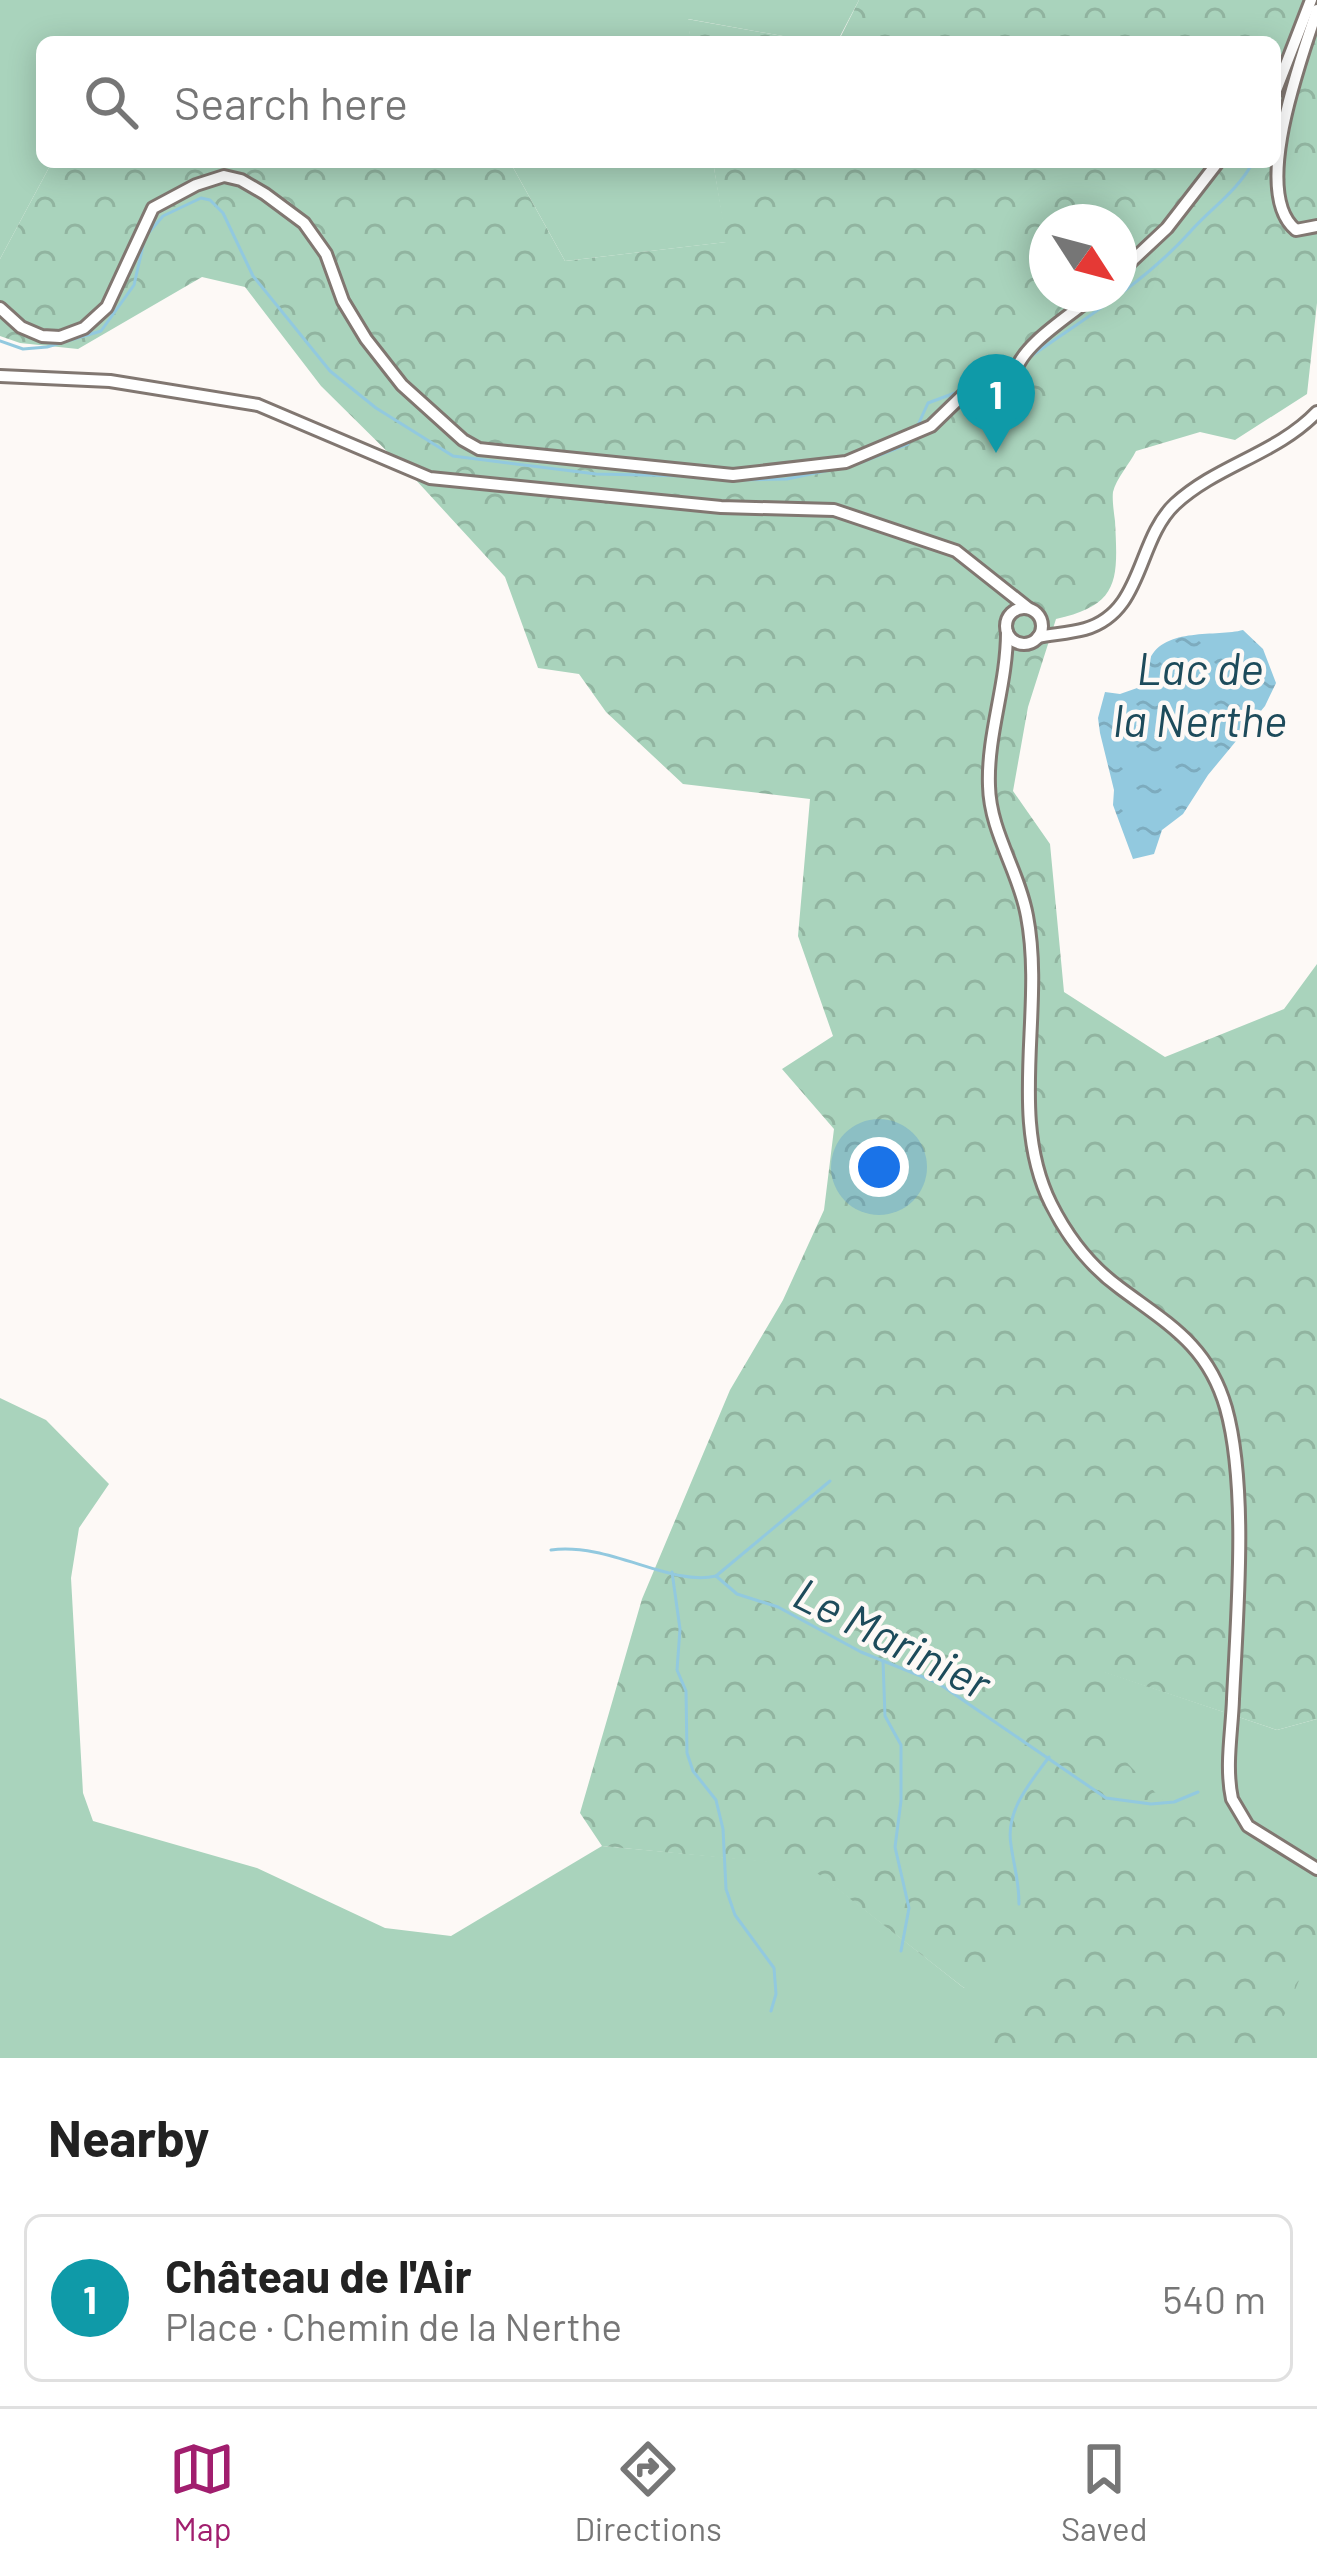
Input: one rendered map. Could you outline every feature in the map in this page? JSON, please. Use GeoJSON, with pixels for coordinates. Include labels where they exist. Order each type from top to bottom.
{"type":"FeatureCollection","features":[{"type":"Feature","properties":{"kind":"street"},"geometry":{"type":"LineString","coordinates":[[1281,78],[1311,0]]}},
{"type":"Feature","properties":{"kind":"street"},"geometry":{"type":"LineString","coordinates":[[1281,136],[1317,10]]}},
{"type":"Feature","properties":{"kind":"street"},"geometry":{"type":"LineString","coordinates":[[1137,256],[1167,228],[1213,168]]}},
{"type":"Feature","properties":{"kind":"street"},"geometry":{"type":"LineString","coordinates":[[1279,168],[1285,217],[1297,230],[1317,226]]}},
{"type":"Feature","properties":{"kind":"street"},"geometry":{"type":"LineString","coordinates":[[0,308],[21,328],[42,336],[60,337],[84,328],[107,307],[153,208],[207,180],[234,177],[293,213],[309,229],[366,339],[402,385],[463,440],[479,449],[533,457],[733,475],[846,462],[931,426],[964,394],[1015,374],[1027,350],[1074,312]]}},
{"type":"Feature","properties":{"kind":"street"},"geometry":{"type":"LineString","coordinates":[[0,376],[110,381],[258,405],[430,478],[721,508],[834,510],[947,546],[981,567],[1037,614],[1037,635],[1007,673]]}},
{"type":"Feature","properties":{"kind":"street"},"geometry":{"type":"LineString","coordinates":[[1007,626],[1019,644],[1037,635],[1073,632],[1098,623],[1127,598],[1150,537],[1174,505],[1280,444],[1317,412]]}},
{"type":"Feature","properties":{"kind":"street"},"geometry":{"type":"LineString","coordinates":[[1000,587],[1007,626],[1007,673],[988,784],[994,821],[1018,879],[1031,939],[1030,1106],[1037,1168],[1052,1206],[1082,1251],[1120,1288],[1176,1327],[1205,1362],[1221,1392],[1230,1426],[1236,1488],[1232,1799],[1248,1826],[1317,1869]]}},
{"type":"Feature","properties":{"kind":"street"},"geometry":{"type":"LineString","coordinates":[[1007,626],[1018,609],[1028,608]]}},
{"type":"Feature","properties":{"kind":"green space"},"geometry":{"type":"Polygon","coordinates":[[[0,0],[859,0],[840,36],[783,36],[688,19],[690,36],[36,36],[36,168],[49,168],[0,259],[0,0]]]}},
{"type":"Feature","properties":{"kind":"green space"},"geometry":{"type":"Polygon","coordinates":[[[859,0],[1317,0],[1317,303],[1307,394],[1235,440],[1200,432],[1136,451],[1113,492],[1116,559],[1111,587],[1093,606],[1056,619],[1028,707],[1013,791],[1050,844],[1064,992],[1165,1057],[1284,1009],[1317,964],[1317,1719],[1277,1730],[1103,1672],[1112,1747],[1169,1807],[1220,1837],[1317,1929],[1266,2058],[988,2058],[987,2047],[1040,1986],[1056,1926],[964,1988],[808,1866],[602,1846],[580,1813],[642,1599],[730,1390],[783,1300],[824,1210],[834,1129],[782,1069],[833,1036],[798,936],[810,799],[683,784],[606,712],[579,674],[538,668],[505,577],[321,386],[245,287],[202,277],[78,349],[20,343],[0,336],[0,259],[49,168],[513,168],[565,261],[726,242],[714,168],[1281,168],[1281,36],[841,36],[859,0]]]}},
{"type":"Feature","properties":{"kind":"green space"},"geometry":{"type":"Polygon","coordinates":[[[687,19],[782,36],[690,36],[687,19]]]}},
{"type":"Feature","properties":{"kind":"green space"},"geometry":{"type":"Polygon","coordinates":[[[513,168],[714,168],[727,242],[565,261],[513,168]]]}},
{"type":"Feature","properties":{"kind":"green space"},"geometry":{"type":"Polygon","coordinates":[[[0,1398],[46,1420],[109,1484],[79,1528],[71,1578],[83,1793],[93,1821],[257,1868],[385,1928],[451,1936],[602,1846],[808,1865],[964,1988],[1102,1671],[1277,1730],[1317,1719],[1317,2058],[0,2058],[0,1398]]]}},
{"type":"Feature","properties":{"kind":"water","name":"Lac de la Nerthe"},"geometry":{"type":"Polygon","coordinates":[[[1243,630],[1263,649],[1276,683],[1265,706],[1208,775],[1183,814],[1162,830],[1154,854],[1133,859],[1113,805],[1114,790],[1100,733],[1098,718],[1105,692],[1120,694],[1140,687],[1150,659],[1167,642],[1243,630]]]}},
{"type":"Feature","properties":{"kind":"waterway"},"geometry":{"type":"LineString","coordinates":[[1281,92],[1298,51]]}},
{"type":"Feature","properties":{"kind":"waterway"},"geometry":{"type":"LineString","coordinates":[[1026,360],[1152,269],[1250,168]]}},
{"type":"Feature","properties":{"kind":"waterway"},"geometry":{"type":"LineString","coordinates":[[0,341],[23,349],[47,347],[101,331],[134,285],[145,237],[163,216],[201,198],[223,213],[253,276],[330,371],[376,408],[453,456],[596,474],[690,476]]}},
{"type":"Feature","properties":{"kind":"waterway"},"geometry":{"type":"LineString","coordinates":[[918,425],[928,403],[963,390]]}},
{"type":"Feature","properties":{"kind":"waterway"},"geometry":{"type":"LineString","coordinates":[[854,465],[908,444]]}},
{"type":"Feature","properties":{"kind":"waterway"},"geometry":{"type":"LineString","coordinates":[[735,480],[787,479],[844,467]]}},
{"type":"Feature","properties":{"kind":"waterway"},"geometry":{"type":"LineString","coordinates":[[716,1576],[830,1481]]}},
{"type":"Feature","properties":{"kind":"waterway","name":"Le Marinier"},"geometry":{"type":"LineString","coordinates":[[551,1550],[595,1552],[679,1575],[716,1576],[737,1594],[778,1607],[861,1652],[938,1683],[1106,1798],[1151,1804],[1174,1802],[1198,1792]]}},
{"type":"Feature","properties":{"kind":"waterway"},"geometry":{"type":"LineString","coordinates":[[672,1572],[680,1629],[677,1670],[686,1691],[687,1753],[693,1771],[716,1800],[723,1829],[726,1889],[735,1915],[774,1968],[776,1994],[771,2011]]}},
{"type":"Feature","properties":{"kind":"waterway"},"geometry":{"type":"LineString","coordinates":[[883,1661],[885,1716],[901,1745],[895,1847],[909,1908],[901,1951]]}},
{"type":"Feature","properties":{"kind":"waterway"},"geometry":{"type":"LineString","coordinates":[[1019,1904],[1012,1821],[1021,1798],[1049,1757]]}},
{"type":"Feature","properties":{"kind":"place","name":"Château de l'Air"},"geometry":{"type":"Point","coordinates":[996,453]}}]}
